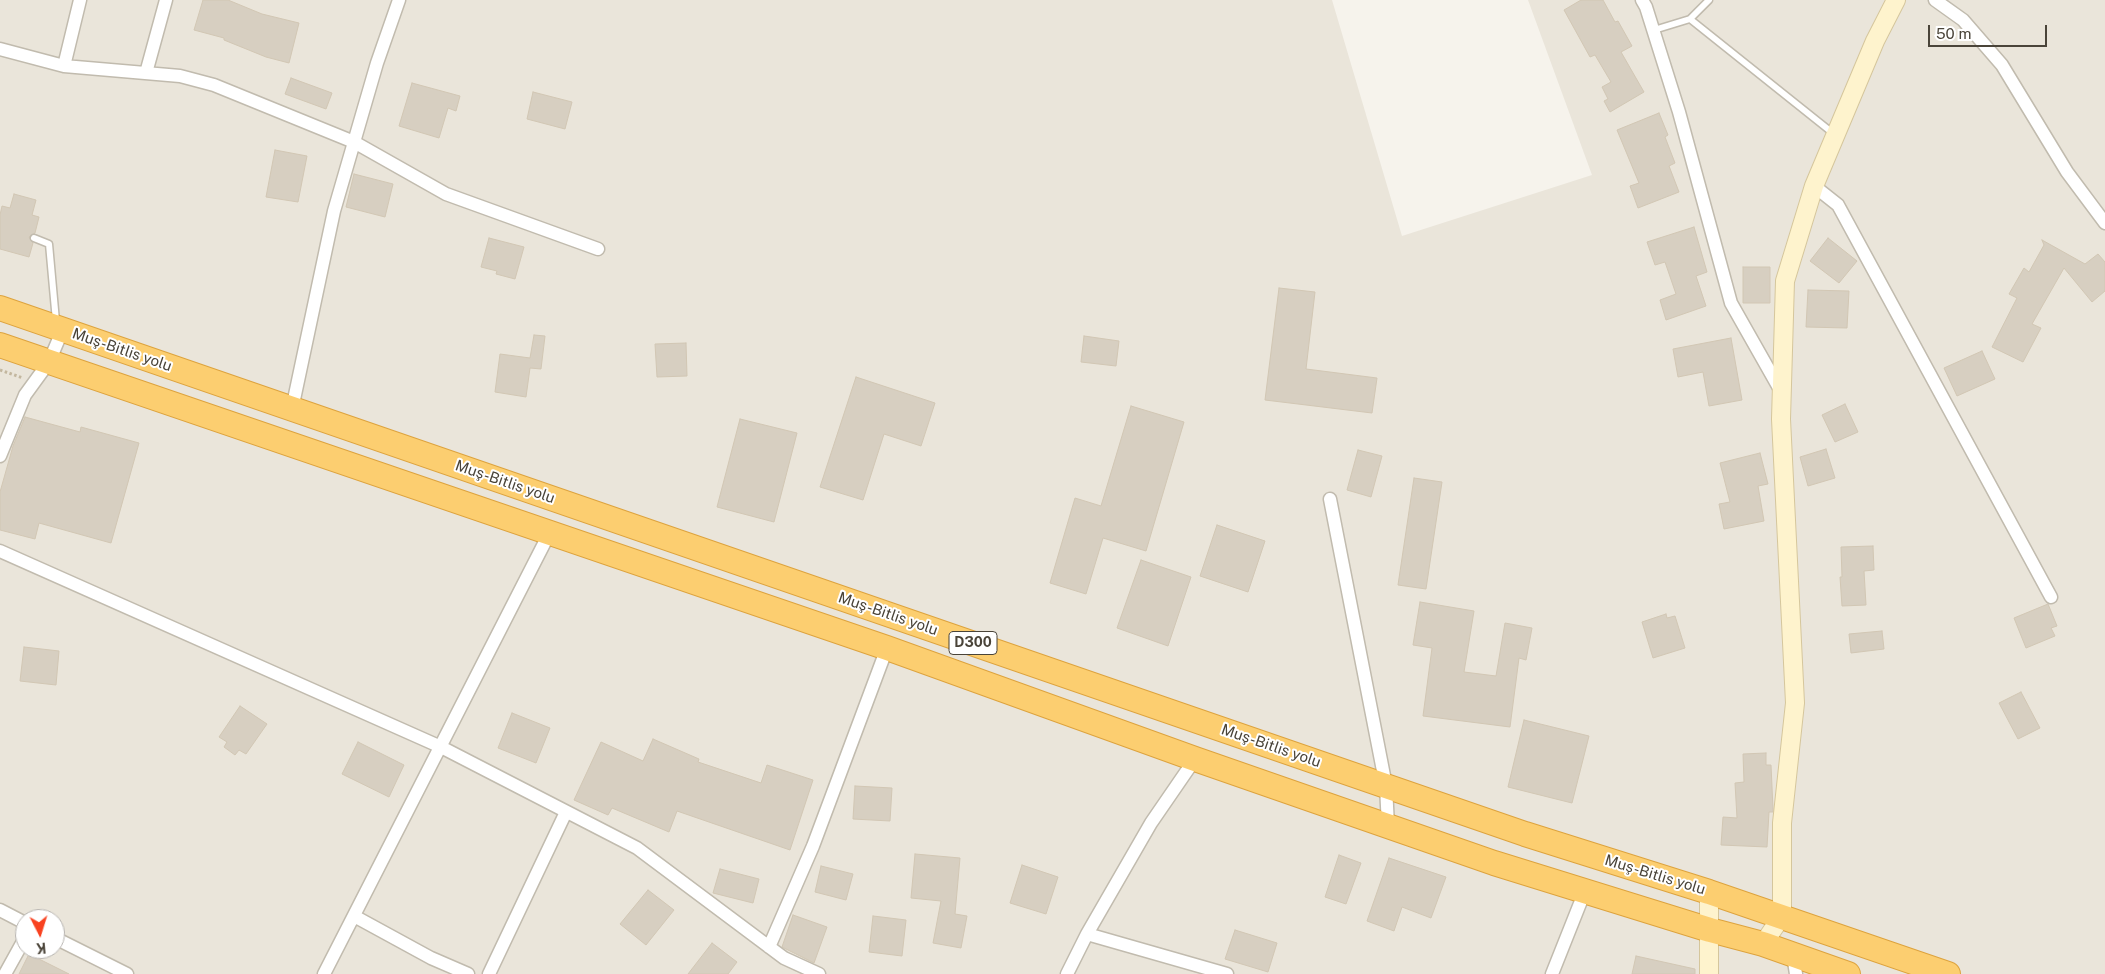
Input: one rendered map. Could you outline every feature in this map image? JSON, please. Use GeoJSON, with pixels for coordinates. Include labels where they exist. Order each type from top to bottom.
{"type":"FeatureCollection","features":[{"type":"Feature","properties":{"kind":"highway","name":"Muş-Bitlis yolu"},"geometry":{"type":"LineString","coordinates":[[0,308],[1525,834],[1782,916],[1948,974]]}},
{"type":"Feature","properties":{"kind":"highway","name":"D300"},"geometry":{"type":"LineString","coordinates":[[0,345],[887,648],[1195,759],[1494,863],[1710,930],[1763,944],[1794,964],[1848,974]]}},
{"type":"Feature","properties":{"kind":"street"},"geometry":{"type":"LineString","coordinates":[[64,66],[80,0]]}},
{"type":"Feature","properties":{"kind":"street"},"geometry":{"type":"LineString","coordinates":[[146,73],[166,0]]}},
{"type":"Feature","properties":{"kind":"street"},"geometry":{"type":"LineString","coordinates":[[292,409],[334,212],[377,63],[400,0]]}},
{"type":"Feature","properties":{"kind":"street"},"geometry":{"type":"LineString","coordinates":[[1642,0],[1654,30],[1679,112],[1731,302],[1782,393]]}},
{"type":"Feature","properties":{"kind":"street"},"geometry":{"type":"LineString","coordinates":[[1763,944],[1782,916],[1782,823],[1795,702],[1781,419],[1786,281],[1814,186],[1896,0]]}},
{"type":"Feature","properties":{"kind":"street"},"geometry":{"type":"LineString","coordinates":[[1935,0],[1963,20],[2002,65],[2068,172],[2105,223]]}},
{"type":"Feature","properties":{"kind":"street"},"geometry":{"type":"LineString","coordinates":[[0,49],[64,66],[180,76],[214,85],[354,142],[446,194],[598,250]]}},
{"type":"Feature","properties":{"kind":"street"},"geometry":{"type":"LineString","coordinates":[[1814,186],[1838,205],[2051,597]]}},
{"type":"Feature","properties":{"kind":"street"},"geometry":{"type":"LineString","coordinates":[[0,456],[24,395],[49,362],[60,328]]}},
{"type":"Feature","properties":{"kind":"street"},"geometry":{"type":"LineString","coordinates":[[1330,499],[1386,786],[1388,826]]}},
{"type":"Feature","properties":{"kind":"street"},"geometry":{"type":"LineString","coordinates":[[324,974],[549,534]]}},
{"type":"Feature","properties":{"kind":"street"},"geometry":{"type":"LineString","coordinates":[[0,551],[441,748],[637,848],[784,958],[819,974]]}},
{"type":"Feature","properties":{"kind":"street"},"geometry":{"type":"LineString","coordinates":[[769,947],[813,846],[887,648]]}},
{"type":"Feature","properties":{"kind":"street"},"geometry":{"type":"LineString","coordinates":[[1068,974],[1087,934],[1152,823],[1195,759]]}},
{"type":"Feature","properties":{"kind":"street"},"geometry":{"type":"LineString","coordinates":[[489,974],[566,812]]}},
{"type":"Feature","properties":{"kind":"street"},"geometry":{"type":"LineString","coordinates":[[1552,974],[1585,891]]}},
{"type":"Feature","properties":{"kind":"street"},"geometry":{"type":"LineString","coordinates":[[1709,892],[1709,974]]}},
{"type":"Feature","properties":{"kind":"street"},"geometry":{"type":"LineString","coordinates":[[0,910],[15,918]]}},
{"type":"Feature","properties":{"kind":"street"},"geometry":{"type":"LineString","coordinates":[[354,916],[431,958],[468,974]]}},
{"type":"Feature","properties":{"kind":"street"},"geometry":{"type":"LineString","coordinates":[[1087,934],[1227,974]]}},
{"type":"Feature","properties":{"kind":"street"},"geometry":{"type":"LineString","coordinates":[[65,943],[127,974]]}},
{"type":"Feature","properties":{"kind":"street"},"geometry":{"type":"LineString","coordinates":[[5,974],[15,956]]}},
{"type":"Feature","properties":{"kind":"lane"},"geometry":{"type":"LineString","coordinates":[[1654,30],[1690,19],[1709,0]]}},
{"type":"Feature","properties":{"kind":"lane"},"geometry":{"type":"LineString","coordinates":[[1690,19],[1836,136]]}},
{"type":"Feature","properties":{"kind":"lane"},"geometry":{"type":"LineString","coordinates":[[34,238],[49,244],[60,328]]}},
{"type":"Feature","properties":{"kind":"path"},"geometry":{"type":"LineString","coordinates":[[0,370],[34,382]]}},
{"type":"Feature","properties":{"kind":"shaded area"},"geometry":{"type":"Polygon","coordinates":[[[0,0],[1332,0],[1402,236],[1592,175],[1528,0],[2105,0],[2105,974],[0,974],[0,0]]]}},
{"type":"Feature","properties":{"kind":"building"},"geometry":{"type":"Polygon","coordinates":[[[203,0],[228,0],[262,14],[299,23],[289,63],[266,57],[224,40],[224,38],[194,30],[203,0]]]}},
{"type":"Feature","properties":{"kind":"building"},"geometry":{"type":"Polygon","coordinates":[[[1581,0],[1603,0],[1615,22],[1618,21],[1632,46],[1621,52],[1644,92],[1610,112],[1604,101],[1608,99],[1602,87],[1611,82],[1595,55],[1590,57],[1564,10],[1581,0]]]}},
{"type":"Feature","properties":{"kind":"building"},"geometry":{"type":"Polygon","coordinates":[[[291,78],[332,93],[326,109],[285,94],[291,78]]]}},
{"type":"Feature","properties":{"kind":"building"},"geometry":{"type":"Polygon","coordinates":[[[412,83],[460,96],[456,111],[448,108],[439,138],[399,126],[412,83]]]}},
{"type":"Feature","properties":{"kind":"building"},"geometry":{"type":"Polygon","coordinates":[[[533,92],[572,102],[565,129],[527,119],[533,92]]]}},
{"type":"Feature","properties":{"kind":"building"},"geometry":{"type":"Polygon","coordinates":[[[1659,113],[1668,135],[1665,137],[1675,163],[1669,166],[1679,192],[1638,208],[1630,186],[1639,183],[1617,130],[1659,113]]]}},
{"type":"Feature","properties":{"kind":"building"},"geometry":{"type":"Polygon","coordinates":[[[275,150],[307,156],[298,202],[266,197],[275,150]]]}},
{"type":"Feature","properties":{"kind":"building"},"geometry":{"type":"Polygon","coordinates":[[[354,174],[393,184],[385,217],[346,207],[354,174]]]}},
{"type":"Feature","properties":{"kind":"building"},"geometry":{"type":"Polygon","coordinates":[[[14,194],[36,200],[32,215],[39,217],[35,233],[29,237],[33,243],[29,257],[0,249],[0,215],[2,206],[10,208],[14,194]]]}},
{"type":"Feature","properties":{"kind":"building"},"geometry":{"type":"Polygon","coordinates":[[[1694,227],[1707,272],[1696,276],[1706,306],[1666,320],[1660,300],[1676,294],[1665,262],[1655,265],[1647,242],[1694,227]]]}},
{"type":"Feature","properties":{"kind":"building"},"geometry":{"type":"Polygon","coordinates":[[[489,238],[524,247],[515,279],[496,274],[497,271],[481,267],[489,238]]]}},
{"type":"Feature","properties":{"kind":"building"},"geometry":{"type":"Polygon","coordinates":[[[1828,238],[1857,261],[1839,283],[1810,261],[1828,238]]]}},
{"type":"Feature","properties":{"kind":"building"},"geometry":{"type":"Polygon","coordinates":[[[2042,240],[2085,264],[2098,254],[2105,262],[2105,291],[2092,302],[2064,268],[2032,324],[2041,328],[2023,362],[1992,347],[2017,298],[2009,294],[2024,268],[2029,272],[2044,245],[2042,240]]]}},
{"type":"Feature","properties":{"kind":"building"},"geometry":{"type":"Polygon","coordinates":[[[1743,267],[1770,267],[1770,303],[1743,303],[1743,267]]]}},
{"type":"Feature","properties":{"kind":"building"},"geometry":{"type":"Polygon","coordinates":[[[1279,288],[1315,292],[1306,369],[1377,378],[1372,413],[1265,400],[1279,288]]]}},
{"type":"Feature","properties":{"kind":"building"},"geometry":{"type":"Polygon","coordinates":[[[1808,290],[1849,291],[1847,328],[1806,327],[1808,290]]]}},
{"type":"Feature","properties":{"kind":"building"},"geometry":{"type":"Polygon","coordinates":[[[534,335],[545,336],[541,369],[530,368],[526,397],[495,392],[500,354],[530,358],[534,335]]]}},
{"type":"Feature","properties":{"kind":"building"},"geometry":{"type":"Polygon","coordinates":[[[1084,336],[1119,341],[1116,366],[1081,362],[1084,336]]]}},
{"type":"Feature","properties":{"kind":"building"},"geometry":{"type":"Polygon","coordinates":[[[1731,338],[1742,400],[1709,406],[1703,372],[1678,377],[1673,349],[1731,338]]]}},
{"type":"Feature","properties":{"kind":"building"},"geometry":{"type":"Polygon","coordinates":[[[686,343],[687,376],[657,377],[655,344],[686,343]]]}},
{"type":"Feature","properties":{"kind":"building"},"geometry":{"type":"Polygon","coordinates":[[[1982,351],[1995,379],[1957,396],[1944,368],[1982,351]]]}},
{"type":"Feature","properties":{"kind":"building"},"geometry":{"type":"Polygon","coordinates":[[[856,377],[935,403],[921,446],[884,434],[863,500],[820,487],[856,377]]]}},
{"type":"Feature","properties":{"kind":"building"},"geometry":{"type":"Polygon","coordinates":[[[1845,404],[1858,432],[1835,442],[1822,415],[1845,404]]]}},
{"type":"Feature","properties":{"kind":"building"},"geometry":{"type":"Polygon","coordinates":[[[1131,406],[1184,422],[1146,551],[1103,538],[1086,594],[1050,583],[1075,498],[1101,506],[1131,406]]]}},
{"type":"Feature","properties":{"kind":"building"},"geometry":{"type":"Polygon","coordinates":[[[25,417],[80,432],[81,427],[139,443],[111,543],[39,523],[35,539],[0,530],[0,492],[13,446],[25,417]]]}},
{"type":"Feature","properties":{"kind":"building"},"geometry":{"type":"Polygon","coordinates":[[[740,419],[797,433],[774,522],[717,507],[740,419]]]}},
{"type":"Feature","properties":{"kind":"building"},"geometry":{"type":"Polygon","coordinates":[[[1826,449],[1835,478],[1808,486],[1800,457],[1826,449]]]}},
{"type":"Feature","properties":{"kind":"building"},"geometry":{"type":"Polygon","coordinates":[[[1358,450],[1382,456],[1371,497],[1347,490],[1358,450]]]}},
{"type":"Feature","properties":{"kind":"building"},"geometry":{"type":"Polygon","coordinates":[[[1760,453],[1768,484],[1758,486],[1764,521],[1724,529],[1719,504],[1730,502],[1720,463],[1760,453]]]}},
{"type":"Feature","properties":{"kind":"building"},"geometry":{"type":"Polygon","coordinates":[[[1414,478],[1442,482],[1426,589],[1398,585],[1414,478]]]}},
{"type":"Feature","properties":{"kind":"building"},"geometry":{"type":"Polygon","coordinates":[[[1217,525],[1265,541],[1248,592],[1200,576],[1217,525]]]}},
{"type":"Feature","properties":{"kind":"building"},"geometry":{"type":"Polygon","coordinates":[[[1873,546],[1874,570],[1864,571],[1866,605],[1842,606],[1840,577],[1842,577],[1841,547],[1873,546]]]}},
{"type":"Feature","properties":{"kind":"building"},"geometry":{"type":"Polygon","coordinates":[[[1141,560],[1191,577],[1168,646],[1117,628],[1141,560]]]}},
{"type":"Feature","properties":{"kind":"building"},"geometry":{"type":"Polygon","coordinates":[[[1420,602],[1474,611],[1464,672],[1496,676],[1505,623],[1532,628],[1526,660],[1519,658],[1510,727],[1423,716],[1432,648],[1413,645],[1420,602]]]}},
{"type":"Feature","properties":{"kind":"building"},"geometry":{"type":"Polygon","coordinates":[[[2048,604],[2057,626],[2051,628],[2055,636],[2026,648],[2014,618],[2048,604]]]}},
{"type":"Feature","properties":{"kind":"building"},"geometry":{"type":"Polygon","coordinates":[[[1666,614],[1667,618],[1675,616],[1685,648],[1653,658],[1642,622],[1666,614]]]}},
{"type":"Feature","properties":{"kind":"building"},"geometry":{"type":"Polygon","coordinates":[[[1882,631],[1884,649],[1851,653],[1849,634],[1882,631]]]}},
{"type":"Feature","properties":{"kind":"building"},"geometry":{"type":"Polygon","coordinates":[[[24,647],[59,651],[56,685],[20,681],[24,647]]]}},
{"type":"Feature","properties":{"kind":"building"},"geometry":{"type":"Polygon","coordinates":[[[2021,692],[2040,728],[2018,739],[1999,703],[2021,692]]]}},
{"type":"Feature","properties":{"kind":"building"},"geometry":{"type":"Polygon","coordinates":[[[240,706],[267,724],[246,754],[239,750],[235,755],[224,747],[227,742],[219,737],[240,706]]]}},
{"type":"Feature","properties":{"kind":"building"},"geometry":{"type":"Polygon","coordinates":[[[512,713],[550,728],[536,763],[498,748],[512,713]]]}},
{"type":"Feature","properties":{"kind":"building"},"geometry":{"type":"Polygon","coordinates":[[[1524,720],[1589,736],[1572,803],[1508,787],[1524,720]]]}},
{"type":"Feature","properties":{"kind":"building"},"geometry":{"type":"Polygon","coordinates":[[[653,739],[699,759],[698,762],[761,783],[767,765],[813,780],[790,850],[677,811],[669,832],[612,808],[608,815],[574,800],[601,742],[643,761],[653,739]]]}},
{"type":"Feature","properties":{"kind":"building"},"geometry":{"type":"Polygon","coordinates":[[[358,742],[404,765],[389,797],[342,774],[358,742]]]}},
{"type":"Feature","properties":{"kind":"building"},"geometry":{"type":"Polygon","coordinates":[[[1766,753],[1766,765],[1771,765],[1773,809],[1773,812],[1769,812],[1767,847],[1721,845],[1723,817],[1737,818],[1735,783],[1744,782],[1743,754],[1766,753]]]}},
{"type":"Feature","properties":{"kind":"building"},"geometry":{"type":"Polygon","coordinates":[[[855,786],[892,788],[890,821],[853,819],[855,786]]]}},
{"type":"Feature","properties":{"kind":"building"},"geometry":{"type":"Polygon","coordinates":[[[915,854],[960,858],[955,914],[967,916],[961,948],[933,943],[941,901],[911,898],[915,854]]]}},
{"type":"Feature","properties":{"kind":"building"},"geometry":{"type":"Polygon","coordinates":[[[1339,855],[1361,863],[1346,904],[1325,897],[1339,855]]]}},
{"type":"Feature","properties":{"kind":"building"},"geometry":{"type":"Polygon","coordinates":[[[1389,858],[1446,877],[1431,918],[1402,907],[1394,931],[1367,921],[1389,858]]]}},
{"type":"Feature","properties":{"kind":"building"},"geometry":{"type":"Polygon","coordinates":[[[1022,865],[1058,877],[1046,914],[1010,903],[1022,865]]]}},
{"type":"Feature","properties":{"kind":"building"},"geometry":{"type":"Polygon","coordinates":[[[821,866],[853,874],[846,900],[815,892],[821,866]]]}},
{"type":"Feature","properties":{"kind":"building"},"geometry":{"type":"Polygon","coordinates":[[[720,869],[759,879],[753,903],[713,893],[720,869]]]}},
{"type":"Feature","properties":{"kind":"building"},"geometry":{"type":"Polygon","coordinates":[[[648,890],[674,910],[646,945],[620,924],[648,890]]]}},
{"type":"Feature","properties":{"kind":"building"},"geometry":{"type":"Polygon","coordinates":[[[793,915],[827,927],[814,963],[782,947],[793,915]]]}},
{"type":"Feature","properties":{"kind":"building"},"geometry":{"type":"Polygon","coordinates":[[[873,916],[906,920],[902,956],[869,952],[873,916]]]}},
{"type":"Feature","properties":{"kind":"building"},"geometry":{"type":"Polygon","coordinates":[[[1235,930],[1277,943],[1268,972],[1225,959],[1235,930]]]}},
{"type":"Feature","properties":{"kind":"building"},"geometry":{"type":"Polygon","coordinates":[[[712,943],[737,962],[728,974],[688,974],[712,943]]]}},
{"type":"Feature","properties":{"kind":"building"},"geometry":{"type":"Polygon","coordinates":[[[1636,956],[1695,969],[1695,974],[1632,974],[1636,956]]]}},
{"type":"Feature","properties":{"kind":"building"},"geometry":{"type":"Polygon","coordinates":[[[26,959],[39,959],[69,974],[19,974],[26,959]]]}}]}
